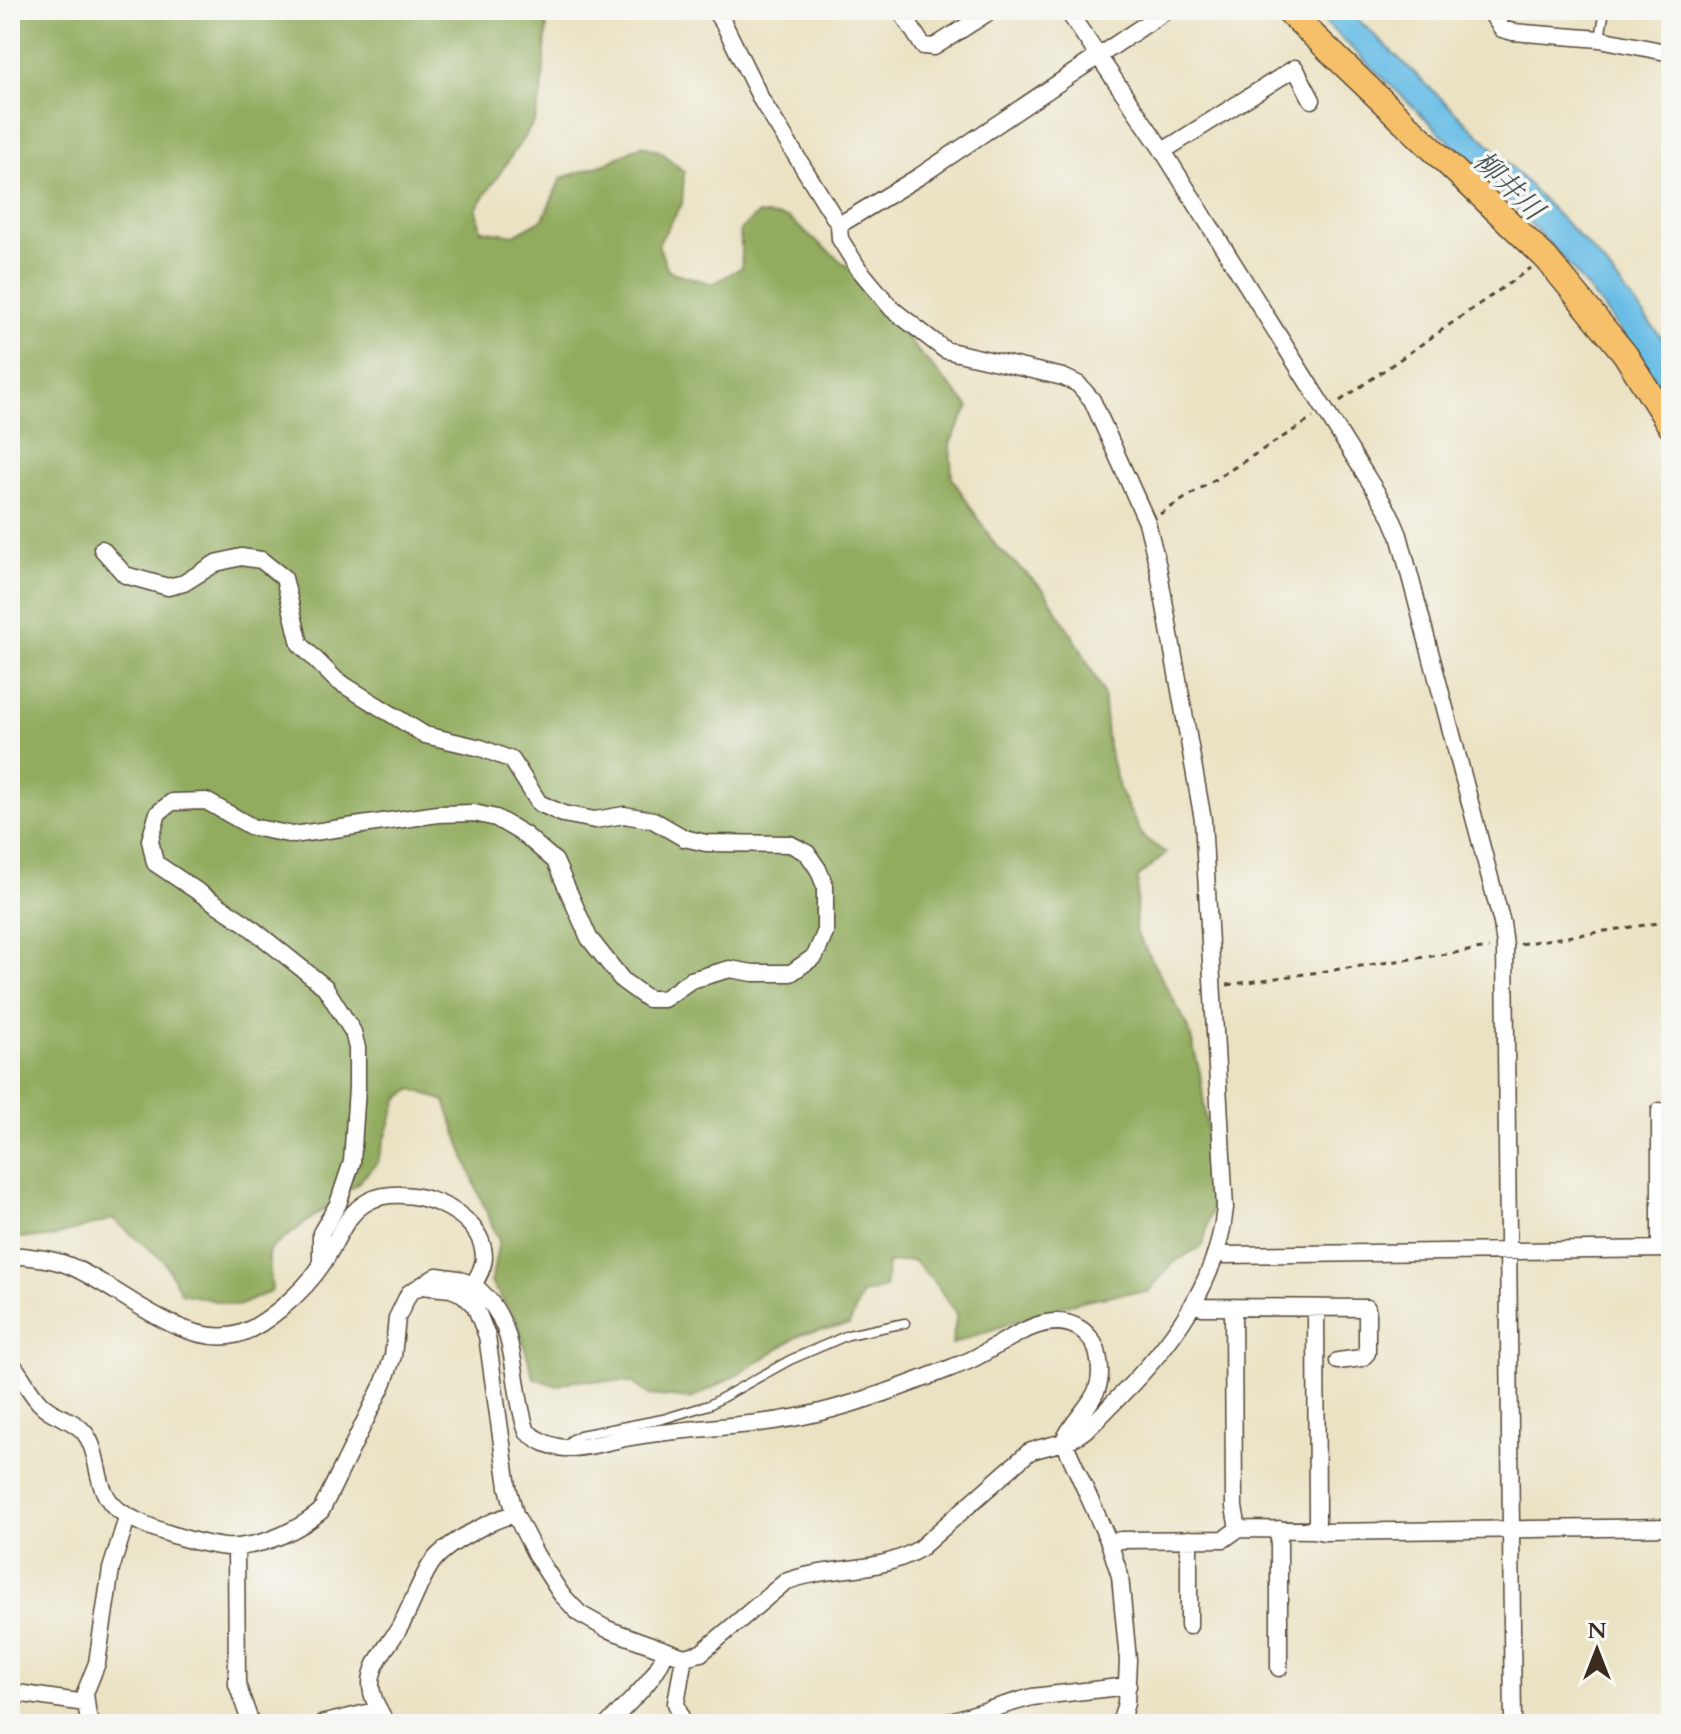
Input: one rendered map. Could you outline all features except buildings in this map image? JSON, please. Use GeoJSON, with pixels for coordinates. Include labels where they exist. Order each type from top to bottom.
{"type":"FeatureCollection","features":[{"type":"Feature","properties":{"kind":"main road"},"geometry":{"type":"LineString","coordinates":[[1292,12],[1546,258],[1625,354],[1671,427]]}},
{"type":"Feature","properties":{"kind":"street"},"geometry":{"type":"LineString","coordinates":[[421,1286],[451,1289],[463,1294],[475,1306],[487,1336],[508,1487],[515,1514],[561,1594],[580,1614],[607,1629],[684,1657],[701,1653],[785,1582],[801,1576],[902,1560],[919,1549],[1029,1452],[1049,1443],[1073,1439],[1086,1429],[1148,1369],[1169,1341],[1193,1304],[1223,1229],[1225,1208],[1203,820],[1158,567],[1147,522],[1092,400],[1078,384],[1063,377],[945,350],[892,309],[858,268],[840,239],[839,225],[762,101],[714,10]]}},
{"type":"Feature","properties":{"kind":"street"},"geometry":{"type":"LineString","coordinates":[[900,10],[923,46],[934,47],[992,10]]}},
{"type":"Feature","properties":{"kind":"street"},"geometry":{"type":"LineString","coordinates":[[1067,10],[1163,151],[1390,514],[1399,535],[1502,923],[1505,946],[1510,1251],[1513,1724]]}},
{"type":"Feature","properties":{"kind":"street"},"geometry":{"type":"LineString","coordinates":[[839,225],[920,176],[1167,10]]}},
{"type":"Feature","properties":{"kind":"street"},"geometry":{"type":"LineString","coordinates":[[1489,10],[1502,29],[1513,32],[1600,39],[1671,53]]}},
{"type":"Feature","properties":{"kind":"street"},"geometry":{"type":"LineString","coordinates":[[1163,151],[1295,68],[1312,100]]}},
{"type":"Feature","properties":{"kind":"street"},"geometry":{"type":"LineString","coordinates":[[102,549],[125,575],[168,587],[184,583],[216,563],[241,557],[261,560],[284,578],[300,644],[336,680],[425,735],[481,748],[512,760],[539,803],[563,814],[595,820],[624,815],[653,820],[684,838],[706,843],[790,844],[807,853],[825,886],[825,933],[815,956],[791,973],[753,973],[730,969],[691,980],[664,999],[648,999],[623,981],[589,938],[555,861],[525,835],[496,818],[474,813],[438,814],[293,835],[252,827],[206,801],[172,802],[158,813],[150,840],[155,863],[245,923],[325,987],[353,1032],[357,1048],[357,1088],[352,1162],[338,1204],[321,1233],[321,1266]]}},
{"type":"Feature","properties":{"kind":"street"},"geometry":{"type":"LineString","coordinates":[[1216,1252],[1225,1255],[1666,1249],[1660,1111]]}},
{"type":"Feature","properties":{"kind":"street"},"geometry":{"type":"LineString","coordinates":[[10,1255],[49,1259],[70,1266],[181,1328],[207,1336],[230,1336],[252,1328],[287,1303],[321,1266],[354,1210],[371,1200],[413,1195],[434,1200],[461,1215],[480,1240],[484,1257],[481,1272],[473,1285]]}},
{"type":"Feature","properties":{"kind":"street"},"geometry":{"type":"LineString","coordinates":[[10,1362],[38,1401],[84,1432],[92,1448],[101,1489],[127,1518],[148,1527],[236,1547],[276,1537],[305,1525],[321,1511],[384,1382],[393,1356],[397,1318],[402,1305],[409,1293],[437,1276],[473,1285],[491,1301],[506,1327],[516,1364],[527,1432],[539,1441],[568,1448],[816,1413],[921,1379],[973,1359],[1041,1324],[1057,1323],[1076,1326],[1090,1337],[1098,1350],[1102,1373],[1097,1395],[1064,1442]]}},
{"type":"Feature","properties":{"kind":"street"},"geometry":{"type":"LineString","coordinates":[[1193,1304],[1367,1308],[1367,1353],[1362,1358],[1338,1361]]}},
{"type":"Feature","properties":{"kind":"street"},"geometry":{"type":"LineString","coordinates":[[1233,1307],[1234,1507],[1238,1529]]}},
{"type":"Feature","properties":{"kind":"street"},"geometry":{"type":"LineString","coordinates":[[1313,1530],[1317,1522],[1316,1308]]}},
{"type":"Feature","properties":{"kind":"street"},"geometry":{"type":"LineString","coordinates":[[1064,1442],[1109,1542],[1123,1594],[1128,1686],[1120,1724]]}},
{"type":"Feature","properties":{"kind":"street"},"geometry":{"type":"LineString","coordinates":[[321,1724],[383,1717],[371,1683],[376,1663],[400,1628],[432,1563],[457,1542],[515,1514]]}},
{"type":"Feature","properties":{"kind":"street"},"geometry":{"type":"LineString","coordinates":[[93,1724],[88,1717],[85,1693],[97,1663],[111,1569],[127,1518]]}},
{"type":"Feature","properties":{"kind":"street"},"geometry":{"type":"LineString","coordinates":[[1109,1542],[1224,1539],[1238,1529],[1324,1532],[1671,1527]]}},
{"type":"Feature","properties":{"kind":"street"},"geometry":{"type":"LineString","coordinates":[[1279,1529],[1279,1668]]}},
{"type":"Feature","properties":{"kind":"street"},"geometry":{"type":"LineString","coordinates":[[1189,1539],[1189,1626]]}},
{"type":"Feature","properties":{"kind":"street"},"geometry":{"type":"LineString","coordinates":[[236,1547],[237,1684],[251,1724]]}},
{"type":"Feature","properties":{"kind":"street"},"geometry":{"type":"LineString","coordinates":[[608,1724],[650,1678],[665,1652]]}},
{"type":"Feature","properties":{"kind":"street"},"geometry":{"type":"LineString","coordinates":[[683,1724],[676,1703],[684,1657]]}},
{"type":"Feature","properties":{"kind":"street"},"geometry":{"type":"LineString","coordinates":[[940,1724],[1032,1697],[1128,1686]]}},
{"type":"Feature","properties":{"kind":"street"},"geometry":{"type":"LineString","coordinates":[[10,1692],[85,1703]]}},
{"type":"Feature","properties":{"kind":"lane"},"geometry":{"type":"LineString","coordinates":[[1600,39],[1605,10]]}},
{"type":"Feature","properties":{"kind":"lane"},"geometry":{"type":"LineString","coordinates":[[568,1448],[571,1440],[580,1435],[663,1419],[709,1405],[790,1360],[848,1335],[905,1323]]}},
{"type":"Feature","properties":{"kind":"path"},"geometry":{"type":"LineString","coordinates":[[1147,522],[1326,410],[1546,258]]}},
{"type":"Feature","properties":{"kind":"path"},"geometry":{"type":"LineString","coordinates":[[1212,985],[1234,985],[1671,921]]}},
{"type":"Feature","properties":{"kind":"green space"},"geometry":{"type":"Polygon","coordinates":[[[10,10],[537,10],[547,22],[542,93],[534,122],[476,209],[481,230],[514,235],[543,219],[561,178],[608,163],[641,145],[661,152],[684,172],[682,204],[658,244],[668,271],[713,284],[742,267],[740,230],[758,214],[788,218],[849,268],[969,407],[950,443],[952,478],[996,546],[1044,590],[1079,646],[1103,692],[1108,747],[1120,792],[1143,837],[1166,853],[1138,877],[1135,930],[1188,1026],[1200,1073],[1215,1194],[1203,1245],[1173,1263],[1148,1292],[1073,1303],[952,1344],[957,1314],[933,1281],[913,1260],[888,1263],[885,1288],[862,1294],[849,1325],[803,1333],[739,1374],[691,1399],[649,1395],[632,1382],[574,1380],[557,1386],[534,1378],[516,1319],[491,1283],[499,1241],[445,1101],[413,1089],[398,1099],[377,1163],[357,1184],[268,1251],[272,1291],[238,1306],[181,1293],[164,1261],[113,1219],[48,1238],[10,1237],[10,10]]]}},
{"type":"Feature","properties":{"kind":"water","name":"柳井川"},"geometry":{"type":"Polygon","coordinates":[[[1312,10],[1348,10],[1490,145],[1598,256],[1671,350],[1671,403],[1611,318],[1563,258],[1470,161],[1312,10]]]}}]}
